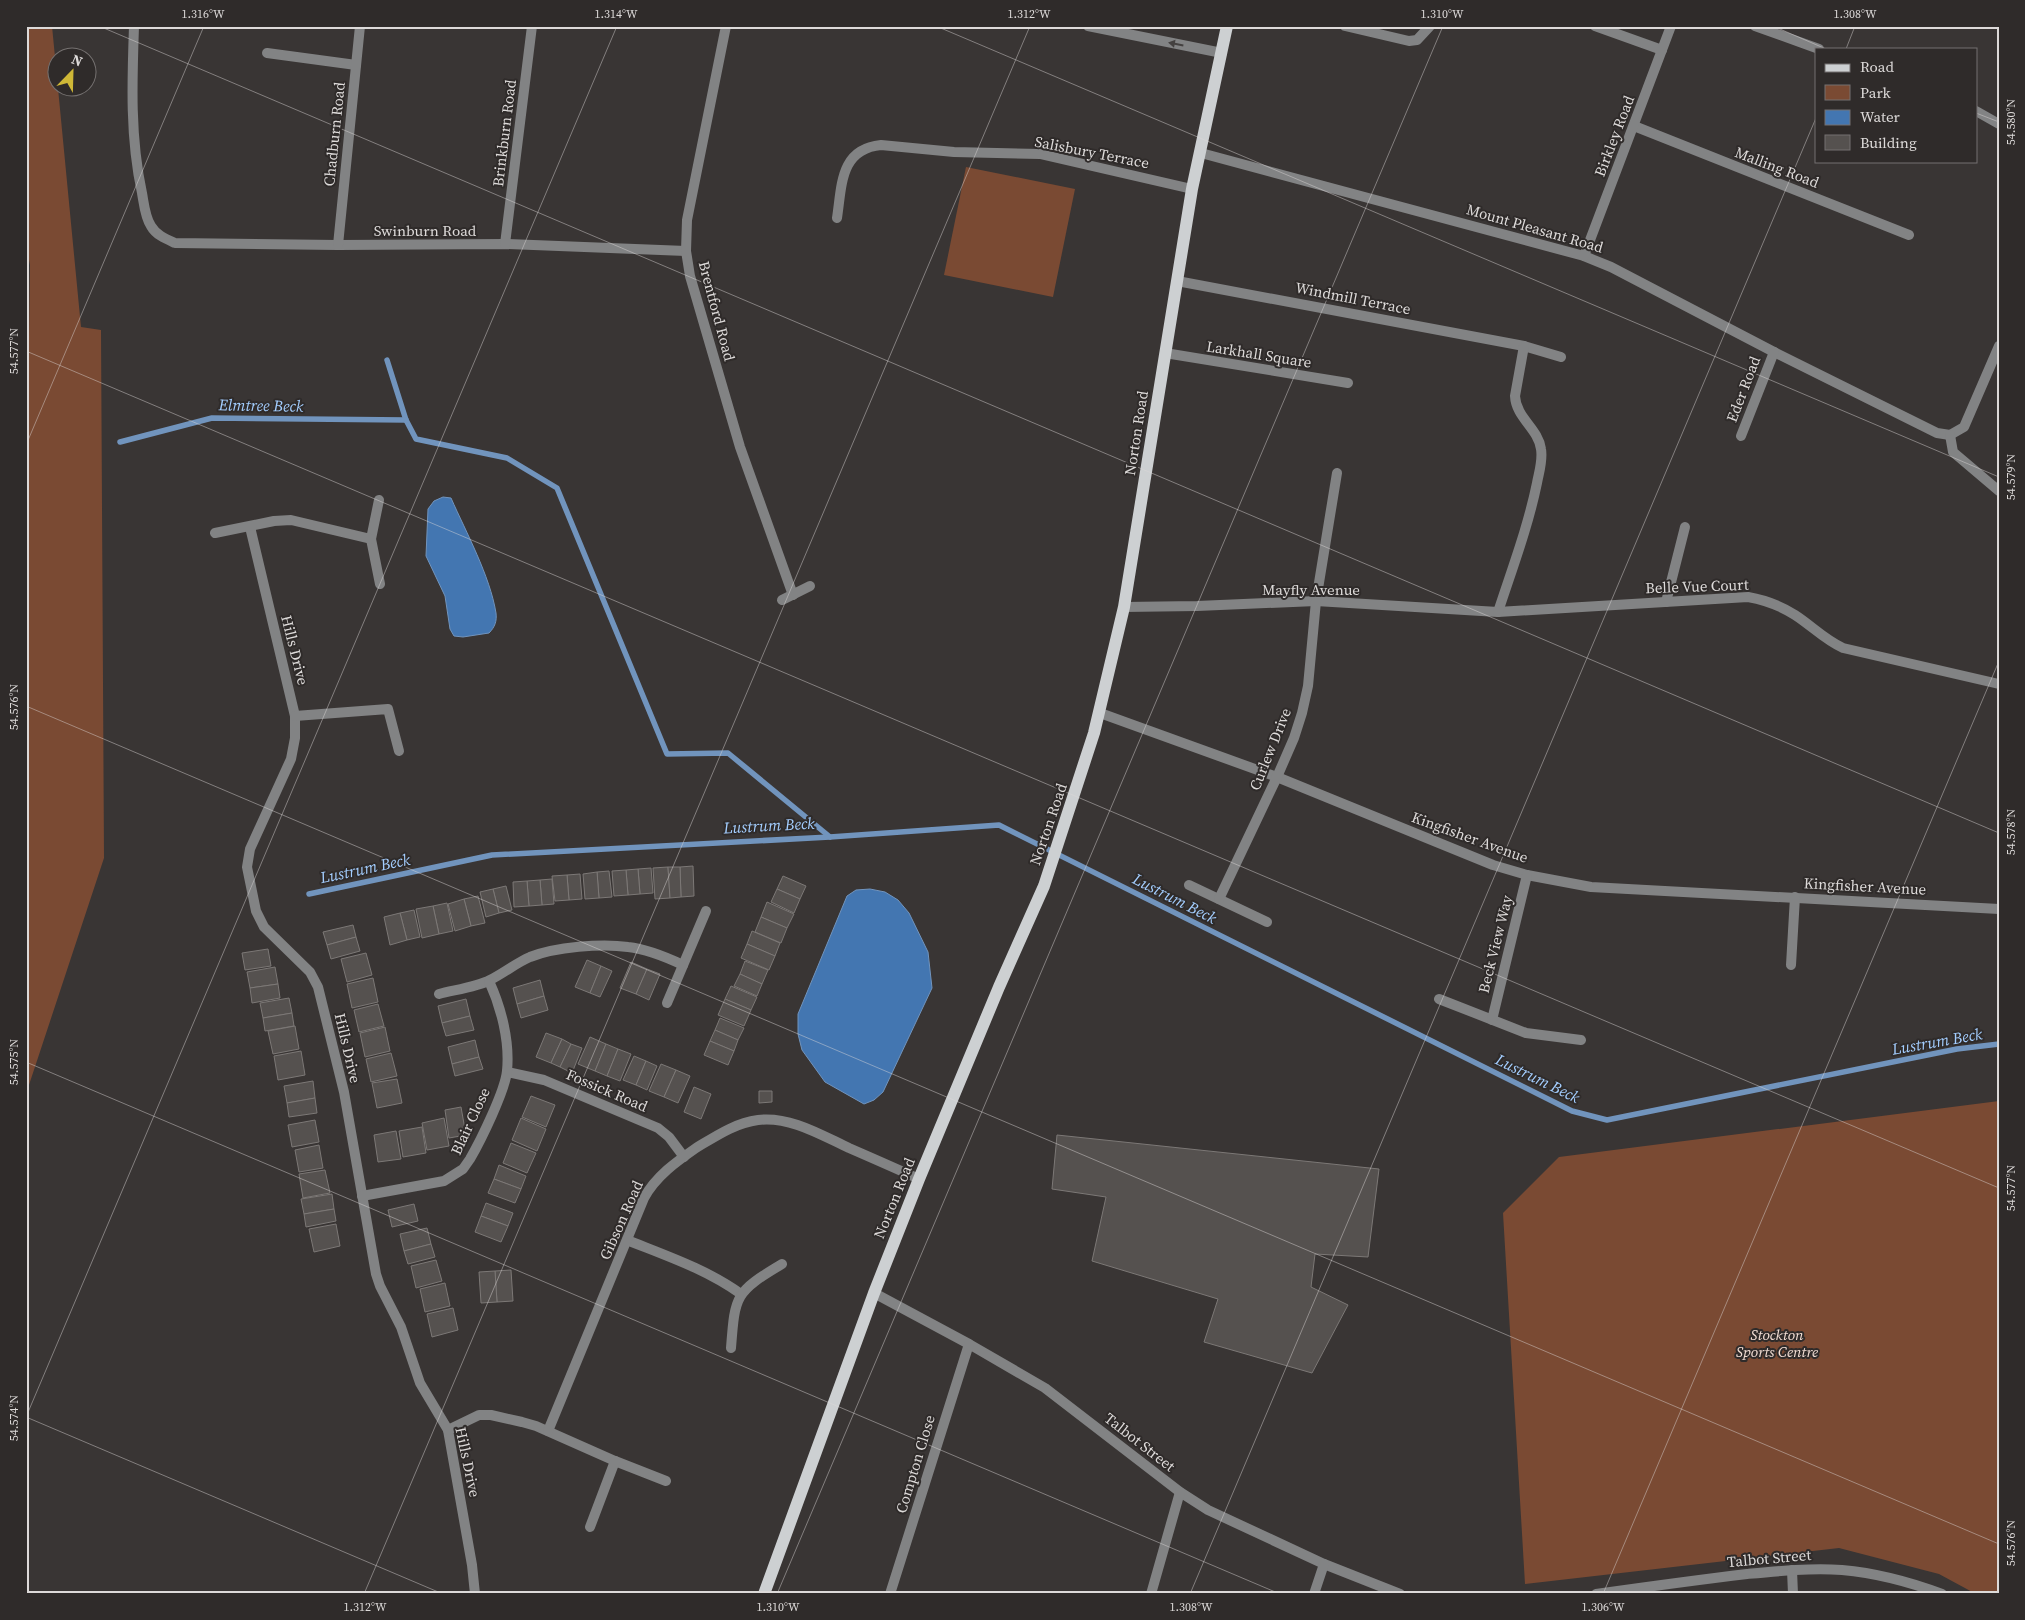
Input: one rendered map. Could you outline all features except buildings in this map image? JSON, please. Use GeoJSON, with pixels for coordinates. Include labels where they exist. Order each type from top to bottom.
{"type":"FeatureCollection","features":[{"type":"Feature","properties":{"kind":"main road","name":"Norton Road"},"geometry":{"type":"LineString","coordinates":[[764,1594],[874,1293],[918,1179],[1044,886],[1100,714],[1124,607],[1192,189],[1227,26]]}},
{"type":"Feature","properties":{"kind":"street","name":"Swinburn Road"},"geometry":{"type":"LineString","coordinates":[[134,26],[131,88],[136,167],[146,215],[151,226],[166,239],[175,243],[186,245],[505,244],[686,251]]}},
{"type":"Feature","properties":{"kind":"street","name":"Chadburn Road"},"geometry":{"type":"LineString","coordinates":[[338,245],[360,26]]}},
{"type":"Feature","properties":{"kind":"street","name":"Brinkburn Road"},"geometry":{"type":"LineString","coordinates":[[505,244],[532,26]]}},
{"type":"Feature","properties":{"kind":"street","name":"Brentford Road"},"geometry":{"type":"LineString","coordinates":[[726,26],[688,220],[686,251],[690,276],[740,447],[793,594]]}},
{"type":"Feature","properties":{"kind":"street"},"geometry":{"type":"LineString","coordinates":[[1088,26],[1222,53]]}},
{"type":"Feature","properties":{"kind":"street"},"geometry":{"type":"LineString","coordinates":[[1345,26],[1409,41],[1416,40],[1430,26]]}},
{"type":"Feature","properties":{"kind":"street"},"geometry":{"type":"LineString","coordinates":[[1594,26],[1662,50]]}},
{"type":"Feature","properties":{"kind":"street","name":"Birkley Road"},"geometry":{"type":"LineString","coordinates":[[1584,256],[1671,26]]}},
{"type":"Feature","properties":{"kind":"street"},"geometry":{"type":"LineString","coordinates":[[1755,26],[1815,48]]}},
{"type":"Feature","properties":{"kind":"street"},"geometry":{"type":"LineString","coordinates":[[267,53],[356,65]]}},
{"type":"Feature","properties":{"kind":"street"},"geometry":{"type":"LineString","coordinates":[[1978,112],[1999,124]]}},
{"type":"Feature","properties":{"kind":"street","name":"Malling Road"},"geometry":{"type":"LineString","coordinates":[[1634,126],[1909,234]]}},
{"type":"Feature","properties":{"kind":"street","name":"Salisbury Terrace"},"geometry":{"type":"LineString","coordinates":[[837,218],[844,173],[849,162],[862,149],[882,145],[954,152],[1040,154],[1192,189]]}},
{"type":"Feature","properties":{"kind":"street","name":"Mount Pleasant Road"},"geometry":{"type":"LineString","coordinates":[[1201,153],[1584,256],[1611,267],[1774,352],[1937,433],[1950,435]]}},
{"type":"Feature","properties":{"kind":"street","name":"Windmill Terrace"},"geometry":{"type":"LineString","coordinates":[[1178,281],[1524,346],[1561,356]]}},
{"type":"Feature","properties":{"kind":"street"},"geometry":{"type":"LineString","coordinates":[[1498,612],[1531,514],[1542,458],[1537,435],[1519,413],[1515,404],[1514,396],[1524,346]]}},
{"type":"Feature","properties":{"kind":"street"},"geometry":{"type":"LineString","coordinates":[[1999,346],[1964,427],[1950,435],[1953,452],[1999,491]]}},
{"type":"Feature","properties":{"kind":"street","name":"Eder Road"},"geometry":{"type":"LineString","coordinates":[[1741,436],[1774,352]]}},
{"type":"Feature","properties":{"kind":"street","name":"Larkhall Square"},"geometry":{"type":"LineString","coordinates":[[1165,353],[1348,383]]}},
{"type":"Feature","properties":{"kind":"street","name":"Curlew Drive"},"geometry":{"type":"LineString","coordinates":[[1219,899],[1294,738],[1302,713],[1308,686],[1316,601],[1337,473]]}},
{"type":"Feature","properties":{"kind":"street"},"geometry":{"type":"LineString","coordinates":[[379,500],[371,539],[380,584]]}},
{"type":"Feature","properties":{"kind":"street"},"geometry":{"type":"LineString","coordinates":[[215,533],[274,521],[290,520],[371,539]]}},
{"type":"Feature","properties":{"kind":"street","name":"Hills Drive"},"geometry":{"type":"LineString","coordinates":[[250,527],[295,716],[295,738],[291,759],[250,849],[247,867],[256,911],[264,927],[310,972],[318,987],[337,1061],[376,1274],[380,1286],[401,1327],[420,1383],[448,1430],[472,1565],[475,1594]]}},
{"type":"Feature","properties":{"kind":"street"},"geometry":{"type":"LineString","coordinates":[[1666,602],[1685,527]]}},
{"type":"Feature","properties":{"kind":"street"},"geometry":{"type":"LineString","coordinates":[[782,600],[810,586]]}},
{"type":"Feature","properties":{"kind":"street","name":"Belle Vue Court"},"geometry":{"type":"LineString","coordinates":[[1498,612],[1741,597],[1761,599],[1795,615],[1830,642],[1843,648],[1999,684]]}},
{"type":"Feature","properties":{"kind":"street","name":"Mayfly Avenue"},"geometry":{"type":"LineString","coordinates":[[1124,607],[1316,601],[1498,612]]}},
{"type":"Feature","properties":{"kind":"street"},"geometry":{"type":"LineString","coordinates":[[295,716],[388,708],[399,751]]}},
{"type":"Feature","properties":{"kind":"street","name":"Kingfisher Avenue"},"geometry":{"type":"LineString","coordinates":[[1100,714],[1276,777],[1493,865],[1527,875],[1591,887],[1999,909]]}},
{"type":"Feature","properties":{"kind":"street","name":"Beck View Way"},"geometry":{"type":"LineString","coordinates":[[1492,1020],[1527,875]]}},
{"type":"Feature","properties":{"kind":"street"},"geometry":{"type":"LineString","coordinates":[[1189,885],[1267,922]]}},
{"type":"Feature","properties":{"kind":"street"},"geometry":{"type":"LineString","coordinates":[[1791,964],[1795,897]]}},
{"type":"Feature","properties":{"kind":"street"},"geometry":{"type":"LineString","coordinates":[[667,1003],[706,911]]}},
{"type":"Feature","properties":{"kind":"street"},"geometry":{"type":"LineString","coordinates":[[438,994],[489,981],[509,967],[530,957],[566,948],[630,947],[663,956],[683,965]]}},
{"type":"Feature","properties":{"kind":"street","name":"Blair Close"},"geometry":{"type":"LineString","coordinates":[[362,1196],[444,1181],[463,1169],[477,1147],[507,1072],[507,1045],[504,1028],[489,981]]}},
{"type":"Feature","properties":{"kind":"street","name":"Beck View Way"},"geometry":{"type":"LineString","coordinates":[[1439,999],[1526,1033],[1581,1040]]}},
{"type":"Feature","properties":{"kind":"street","name":"Fossick Road"},"geometry":{"type":"LineString","coordinates":[[507,1072],[544,1080],[658,1128],[669,1137],[684,1157]]}},
{"type":"Feature","properties":{"kind":"street","name":"Gibson Road"},"geometry":{"type":"LineString","coordinates":[[548,1431],[650,1187],[684,1157],[719,1133],[760,1120],[772,1120],[804,1128],[918,1179]]}},
{"type":"Feature","properties":{"kind":"street"},"geometry":{"type":"LineString","coordinates":[[628,1240],[701,1270],[723,1281],[741,1294]]}},
{"type":"Feature","properties":{"kind":"street"},"geometry":{"type":"LineString","coordinates":[[731,1348],[734,1310],[741,1294],[757,1278],[782,1264]]}},
{"type":"Feature","properties":{"kind":"street","name":"Talbot Street"},"geometry":{"type":"LineString","coordinates":[[874,1293],[969,1344],[1045,1388],[1180,1492],[1208,1510],[1324,1564],[1400,1594]]}},
{"type":"Feature","properties":{"kind":"street","name":"Compton Close"},"geometry":{"type":"LineString","coordinates":[[890,1594],[969,1344]]}},
{"type":"Feature","properties":{"kind":"street"},"geometry":{"type":"LineString","coordinates":[[448,1430],[468,1419],[485,1415],[536,1426],[666,1481]]}},
{"type":"Feature","properties":{"kind":"street"},"geometry":{"type":"LineString","coordinates":[[590,1527],[615,1461]]}},
{"type":"Feature","properties":{"kind":"street"},"geometry":{"type":"LineString","coordinates":[[1151,1594],[1180,1492]]}},
{"type":"Feature","properties":{"kind":"street"},"geometry":{"type":"LineString","coordinates":[[1314,1594],[1324,1564]]}},
{"type":"Feature","properties":{"kind":"street"},"geometry":{"type":"LineString","coordinates":[[1792,1570],[1793,1594]]}},
{"type":"Feature","properties":{"kind":"street","name":"Talbot Street"},"geometry":{"type":"LineString","coordinates":[[1596,1594],[1673,1589],[1792,1570],[1843,1570],[1916,1584],[1942,1594]]}},
{"type":"Feature","properties":{"kind":"green space"},"geometry":{"type":"Polygon","coordinates":[[[26,26],[52,26],[54,48],[48,48],[48,98],[59,98],[81,327],[101,330],[104,858],[26,1094],[26,551],[30,265],[26,243],[26,26]]]}},
{"type":"Feature","properties":{"kind":"green space"},"geometry":{"type":"Polygon","coordinates":[[[966,167],[1075,189],[1053,297],[944,275],[966,167]]]}},
{"type":"Feature","properties":{"kind":"green space","name":"Stockton Sports Centre"},"geometry":{"type":"Polygon","coordinates":[[[1999,1101],[1999,1594],[1976,1594],[1939,1574],[1839,1548],[1525,1584],[1503,1213],[1559,1157],[1999,1101]]]}},
{"type":"Feature","properties":{"kind":"water"},"geometry":{"type":"Polygon","coordinates":[[[443,497],[451,498],[489,584],[496,621],[489,633],[463,637],[454,636],[450,629],[445,596],[426,556],[428,509],[434,501],[443,497]]]}},
{"type":"Feature","properties":{"kind":"water"},"geometry":{"type":"Polygon","coordinates":[[[870,889],[885,892],[898,900],[909,913],[928,952],[932,988],[883,1092],[874,1100],[864,1104],[825,1082],[802,1050],[798,1034],[798,1014],[847,896],[856,890],[870,889]]]}},
{"type":"Feature","properties":{"kind":"waterway"},"geometry":{"type":"LineString","coordinates":[[387,360],[406,420],[416,439],[507,458],[557,488],[667,754],[728,753],[830,837]]}},
{"type":"Feature","properties":{"kind":"waterway","name":"Elmtree Beck"},"geometry":{"type":"LineString","coordinates":[[120,442],[212,418],[406,420]]}},
{"type":"Feature","properties":{"kind":"waterway","name":"Lustrum Beck"},"geometry":{"type":"LineString","coordinates":[[309,894],[492,855],[830,837],[999,825],[1572,1111],[1607,1120],[1957,1049],[1999,1044]]}}]}
